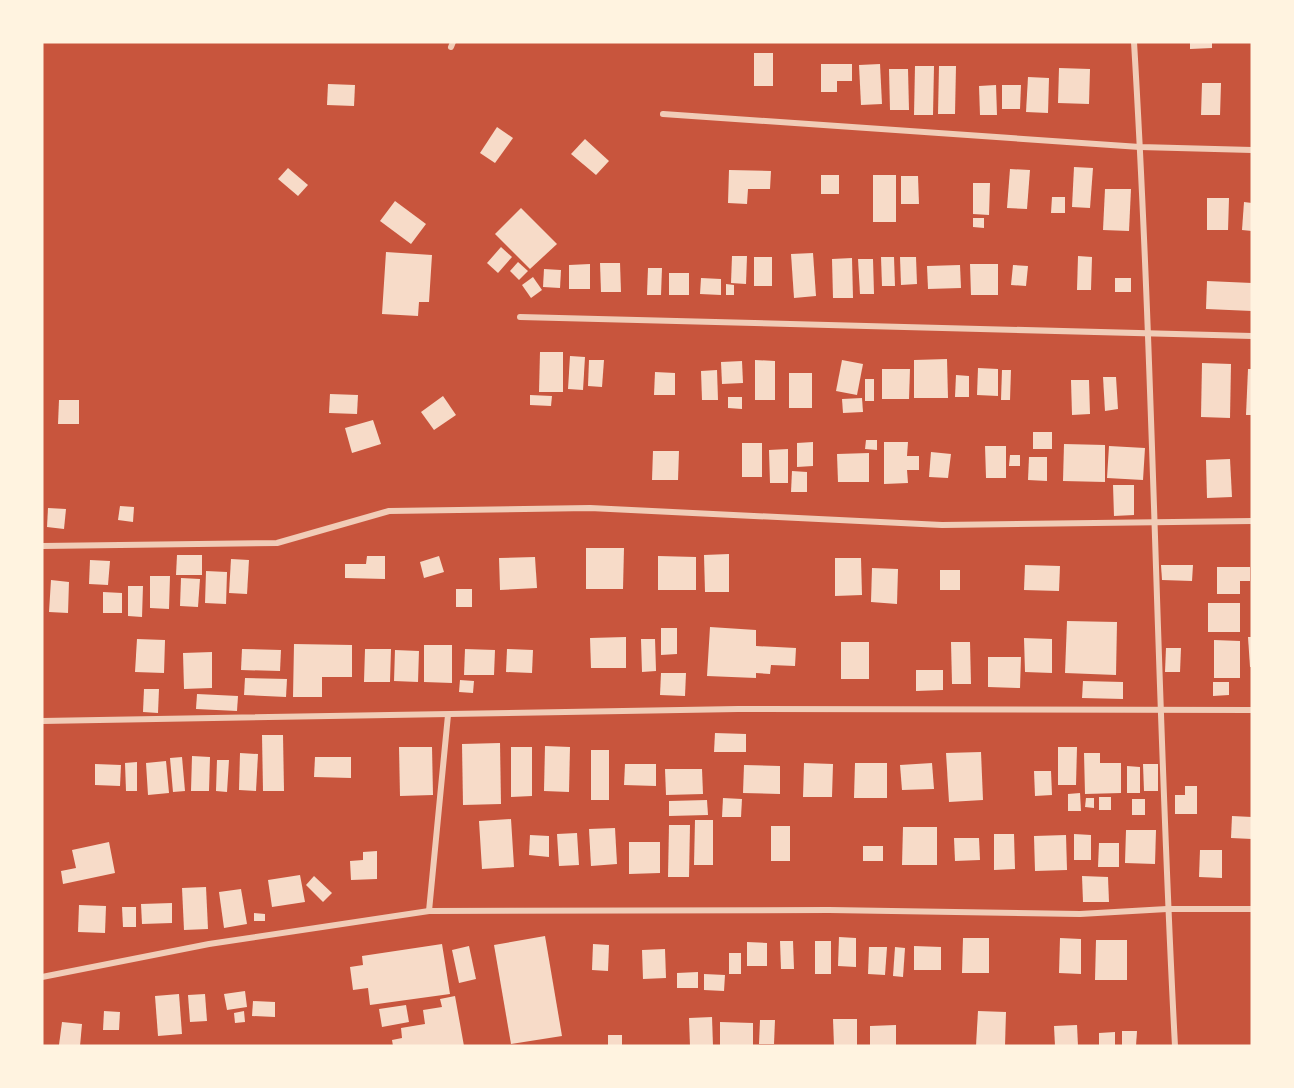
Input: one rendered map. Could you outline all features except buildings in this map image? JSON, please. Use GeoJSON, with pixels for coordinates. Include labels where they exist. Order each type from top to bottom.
{"type":"FeatureCollection","features":[{"type":"Feature","properties":{"kind":"street"},"geometry":{"type":"LineString","coordinates":[[1134,42],[1148,335],[1167,909],[1175,1046]]}},
{"type":"Feature","properties":{"kind":"street"},"geometry":{"type":"LineString","coordinates":[[663,114],[1140,147],[1252,150]]}},
{"type":"Feature","properties":{"kind":"street"},"geometry":{"type":"LineString","coordinates":[[520,317],[1252,336]]}},
{"type":"Feature","properties":{"kind":"street"},"geometry":{"type":"LineString","coordinates":[[42,546],[277,543],[389,511],[590,508],[942,525],[1155,520],[1252,521]]}},
{"type":"Feature","properties":{"kind":"street"},"geometry":{"type":"LineString","coordinates":[[42,721],[738,709],[1252,710]]}},
{"type":"Feature","properties":{"kind":"street"},"geometry":{"type":"LineString","coordinates":[[429,911],[448,715]]}},
{"type":"Feature","properties":{"kind":"street"},"geometry":{"type":"LineString","coordinates":[[42,977],[209,944],[429,911],[829,910],[1080,914],[1167,909],[1252,909]]}}]}
